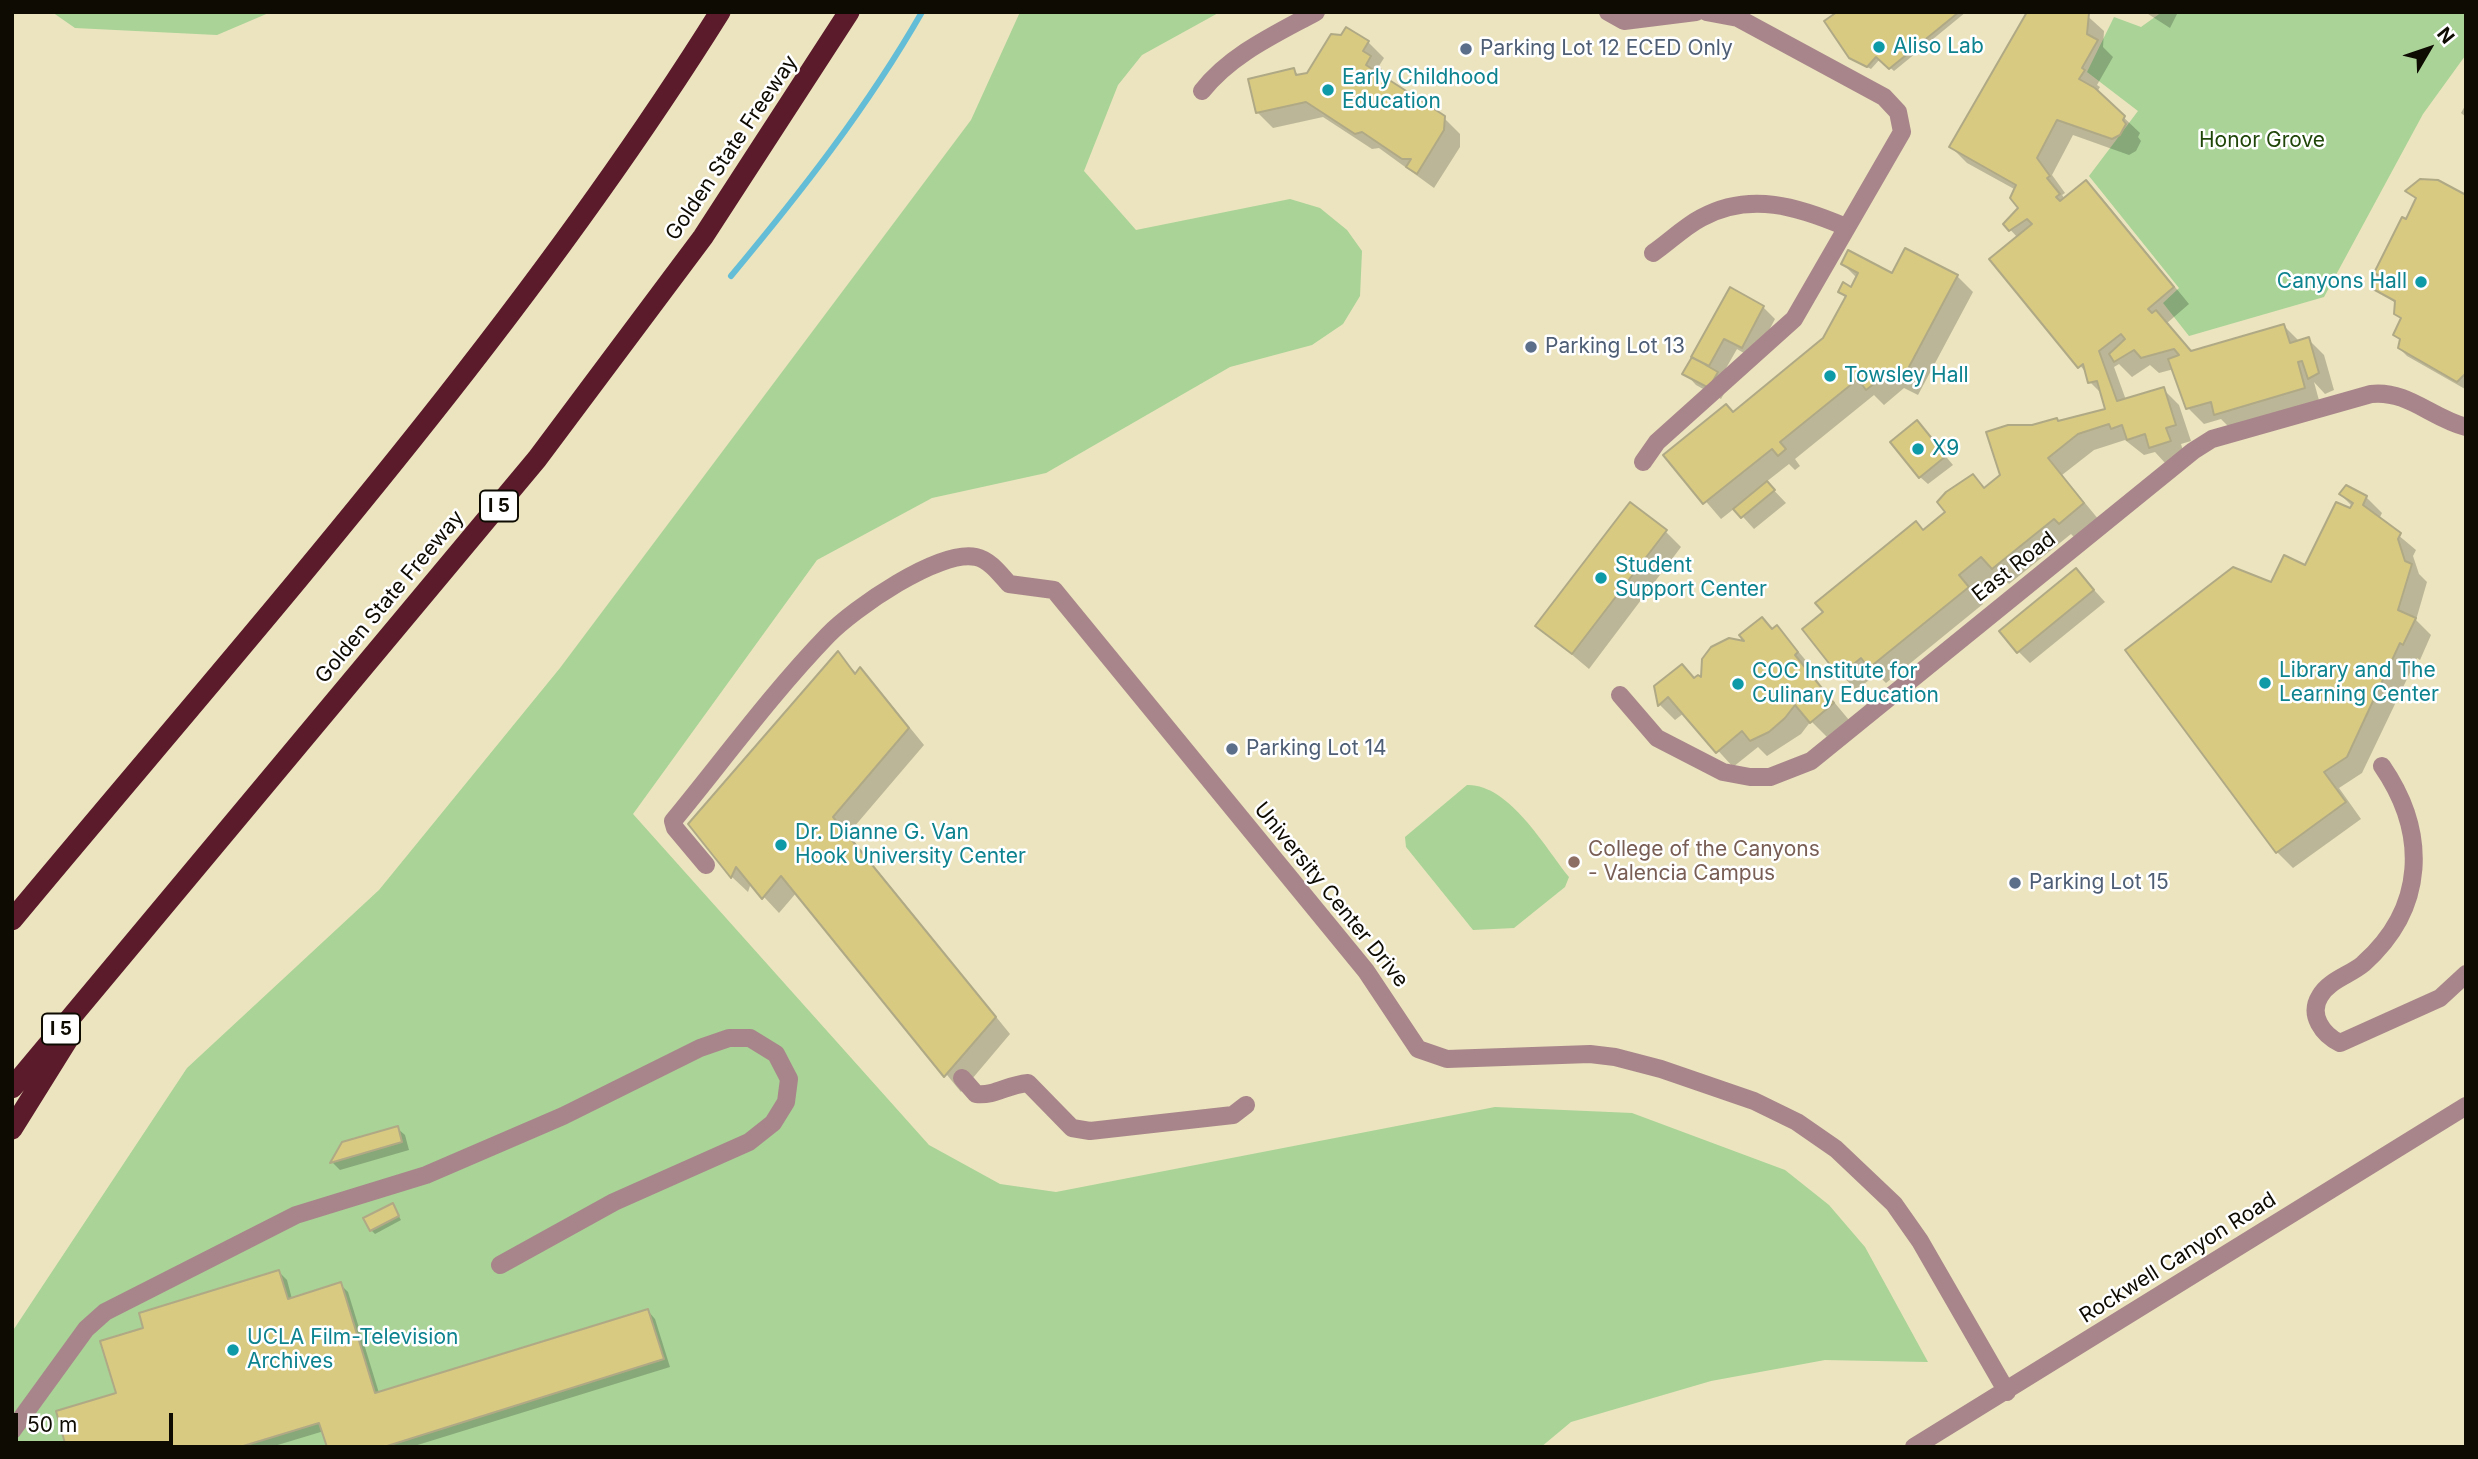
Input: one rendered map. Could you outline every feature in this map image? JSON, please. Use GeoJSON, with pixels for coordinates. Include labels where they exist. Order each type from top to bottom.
{"type":"FeatureCollection","features":[{"type":"Feature","properties":{"kind":"highway"},"geometry":{"type":"LineString","coordinates":[[17,912],[361,500],[511,312],[619,165],[720,12]]}},
{"type":"Feature","properties":{"kind":"highway","name":"Golden State Freeway"},"geometry":{"type":"LineString","coordinates":[[12,1088],[537,459],[703,237],[849,12]]}},
{"type":"Feature","properties":{"kind":"highway"},"geometry":{"type":"LineString","coordinates":[[12,1129],[111,971]]}},
{"type":"Feature","properties":{"kind":"street"},"geometry":{"type":"LineString","coordinates":[[1202,91],[1217,72],[1259,43],[1316,12]]}},
{"type":"Feature","properties":{"kind":"street"},"geometry":{"type":"LineString","coordinates":[[1608,12],[1624,21],[1696,12]]}},
{"type":"Feature","properties":{"kind":"street"},"geometry":{"type":"LineString","coordinates":[[1643,462],[1657,442],[1794,319],[1902,132],[1898,112],[1884,97],[1738,18],[1706,12]]}},
{"type":"Feature","properties":{"kind":"street"},"geometry":{"type":"LineString","coordinates":[[1653,253],[1702,218],[1731,208],[1771,202],[1804,209],[1846,227]]}},
{"type":"Feature","properties":{"kind":"street","name":"East Road"},"geometry":{"type":"LineString","coordinates":[[1620,695],[1657,738],[1723,772],[1750,777],[1790,772],[1811,761],[2212,439],[2359,397],[2386,392],[2402,396],[2447,422],[2466,427]]}},
{"type":"Feature","properties":{"kind":"street","name":"University Center Drive"},"geometry":{"type":"LineString","coordinates":[[706,865],[675,828],[673,821],[829,634],[906,578],[963,556],[978,558],[995,568],[1009,584],[1054,590],[1366,971],[1418,1048],[1447,1059],[1590,1054],[1615,1057],[1661,1069],[1754,1101],[1797,1122],[1836,1149],[1894,1204],[1920,1241],[2007,1392]]}},
{"type":"Feature","properties":{"kind":"street"},"geometry":{"type":"LineString","coordinates":[[2382,766],[2396,786],[2412,825],[2415,869],[2407,906],[2385,941],[2362,965],[2327,987],[2319,997],[2316,1012],[2319,1027],[2328,1037],[2340,1043],[2440,998],[2466,974]]}},
{"type":"Feature","properties":{"kind":"street"},"geometry":{"type":"LineString","coordinates":[[12,1431],[86,1329],[105,1312],[296,1215],[426,1175],[563,1116],[701,1048],[729,1038],[750,1038],[776,1054],[789,1079],[786,1102],[773,1123],[750,1142],[614,1202],[564,1233],[500,1265]]}},
{"type":"Feature","properties":{"kind":"street"},"geometry":{"type":"LineString","coordinates":[[962,1078],[976,1094],[990,1096],[1009,1085],[1028,1083],[1072,1128],[1090,1132],[1233,1115],[1245,1105]]}},
{"type":"Feature","properties":{"kind":"street","name":"Rockwell Canyon Road"},"geometry":{"type":"LineString","coordinates":[[1914,1447],[2466,1106]]}},
{"type":"Feature","properties":{"kind":"green space"},"geometry":{"type":"Polygon","coordinates":[[[52,12],[271,12],[217,35],[75,28],[52,12]]]}},
{"type":"Feature","properties":{"kind":"green space"},"geometry":{"type":"Polygon","coordinates":[[[1020,12],[1220,12],[1142,55],[1118,85],[1084,171],[1136,230],[1290,199],[1320,208],[1347,230],[1362,251],[1360,296],[1343,324],[1312,345],[1230,367],[1046,473],[932,498],[817,560],[633,814],[929,1145],[1000,1184],[1056,1192],[1495,1107],[1632,1113],[1785,1170],[1829,1205],[1865,1247],[1928,1362],[1825,1360],[1711,1381],[1571,1422],[1541,1447],[12,1447],[12,1332],[187,1068],[379,890],[560,668],[971,120],[1020,12]]]}},
{"type":"Feature","properties":{"kind":"green space","name":"Honor Grove"},"geometry":{"type":"Polygon","coordinates":[[[2162,12],[2466,12],[2465,56],[2423,114],[2324,297],[2189,336],[2163,303],[2179,288],[2089,176],[2138,111],[2087,72],[2114,17],[2141,27],[2162,12]]]}},
{"type":"Feature","properties":{"kind":"green space"},"geometry":{"type":"Polygon","coordinates":[[[1467,785],[1482,787],[1511,805],[1569,877],[1565,887],[1514,928],[1473,930],[1406,847],[1405,837],[1467,785]]]}},
{"type":"Feature","properties":{"kind":"building","name":"Aliso Lab"},"geometry":{"type":"Polygon","coordinates":[[[1837,12],[1959,12],[1889,69],[1876,57],[1867,67],[1849,58],[1824,21],[1837,12]]]}},
{"type":"Feature","properties":{"kind":"building"},"geometry":{"type":"Polygon","coordinates":[[[2027,12],[2089,13],[2087,34],[2098,40],[2082,68],[2085,70],[2079,79],[2095,88],[2125,116],[2123,120],[2126,124],[2120,135],[2112,139],[2057,120],[2037,158],[2050,176],[2047,178],[2060,194],[2056,197],[2060,201],[2086,180],[2174,287],[2148,309],[2152,313],[2156,310],[2191,351],[2284,324],[2290,343],[2309,337],[2319,373],[2308,379],[2302,361],[2298,362],[2305,388],[2214,415],[2211,402],[2186,409],[2168,359],[2179,355],[2174,349],[2141,358],[2134,350],[2114,362],[2109,354],[2125,339],[2121,334],[2099,351],[2117,401],[2164,387],[2176,425],[2166,428],[2171,441],[2149,448],[2145,434],[2127,440],[2122,425],[2111,429],[2109,424],[2078,434],[2048,458],[2084,503],[2059,524],[2054,519],[1992,569],[1981,557],[1959,575],[1969,587],[1869,668],[1861,658],[1839,676],[1802,629],[1823,612],[1815,603],[1916,521],[1923,530],[1945,512],[1937,502],[1946,492],[1973,474],[1984,488],[2000,475],[1986,432],[2008,425],[2032,425],[2057,418],[2058,421],[2105,409],[2097,381],[2088,383],[2083,364],[2078,368],[1989,259],[2032,224],[2027,219],[2009,231],[2003,224],[2018,208],[2010,198],[2016,185],[1949,147],[2027,12]]]}},
{"type":"Feature","properties":{"kind":"building","name":"Early Childhood Education"},"geometry":{"type":"Polygon","coordinates":[[[1346,27],[1369,41],[1363,51],[1371,56],[1366,65],[1445,116],[1444,130],[1417,174],[1406,167],[1411,159],[1402,159],[1362,132],[1355,134],[1306,102],[1256,113],[1248,79],[1294,68],[1296,75],[1307,73],[1331,34],[1341,35],[1346,27]]]}},
{"type":"Feature","properties":{"kind":"building","name":"Canyons Hall"},"geometry":{"type":"Polygon","coordinates":[[[2420,179],[2438,180],[2466,195],[2466,373],[2457,382],[2398,348],[2400,339],[2393,335],[2401,318],[2394,314],[2395,301],[2373,289],[2378,275],[2374,273],[2402,217],[2406,219],[2416,198],[2405,191],[2420,179]]]}},
{"type":"Feature","properties":{"kind":"building","name":"Towsley Hall"},"geometry":{"type":"Polygon","coordinates":[[[1905,248],[1958,275],[1902,380],[1888,373],[1866,390],[1858,379],[1780,442],[1786,449],[1778,456],[1772,449],[1703,504],[1663,455],[1726,404],[1733,412],[1823,338],[1846,296],[1838,292],[1843,282],[1851,287],[1858,273],[1841,264],[1848,250],[1892,273],[1905,248]]]}},
{"type":"Feature","properties":{"kind":"building"},"geometry":{"type":"Polygon","coordinates":[[[1730,287],[1764,306],[1742,348],[1724,339],[1709,366],[1691,357],[1730,287]]]}},
{"type":"Feature","properties":{"kind":"building"},"geometry":{"type":"Polygon","coordinates":[[[1692,357],[1718,372],[1709,388],[1682,374],[1692,357]]]}},
{"type":"Feature","properties":{"kind":"building","name":"X9"},"geometry":{"type":"Polygon","coordinates":[[[1917,420],[1946,456],[1919,478],[1890,442],[1917,420]]]}},
{"type":"Feature","properties":{"kind":"building"},"geometry":{"type":"Polygon","coordinates":[[[1767,481],[1775,490],[1741,518],[1733,509],[1767,481]]]}},
{"type":"Feature","properties":{"kind":"building","name":"Library and The Learning Center"},"geometry":{"type":"Polygon","coordinates":[[[2346,485],[2367,496],[2363,505],[2401,533],[2398,539],[2405,561],[2412,564],[2398,610],[2416,618],[2403,645],[2400,643],[2347,757],[2324,772],[2346,802],[2276,853],[2125,650],[2233,567],[2271,582],[2284,555],[2305,565],[2336,502],[2350,508],[2353,503],[2339,494],[2346,485]]]}},
{"type":"Feature","properties":{"kind":"building","name":"Student Support Center"},"geometry":{"type":"Polygon","coordinates":[[[1630,502],[1667,530],[1572,654],[1535,626],[1630,502]]]}},
{"type":"Feature","properties":{"kind":"building"},"geometry":{"type":"Polygon","coordinates":[[[2076,568],[2094,590],[2017,653],[1999,631],[2076,568]]]}},
{"type":"Feature","properties":{"kind":"building","name":"COC Institute for Culinary Education"},"geometry":{"type":"Polygon","coordinates":[[[1762,617],[1772,629],[1777,625],[1798,652],[1795,655],[1834,703],[1810,723],[1795,705],[1769,732],[1750,741],[1742,731],[1716,753],[1668,697],[1658,706],[1654,686],[1682,664],[1694,678],[1698,675],[1701,677],[1702,659],[1711,647],[1729,638],[1744,641],[1739,635],[1762,617]]]}},
{"type":"Feature","properties":{"kind":"building","name":"Dr. Dianne G. Van Hook University Center"},"geometry":{"type":"Polygon","coordinates":[[[838,651],[855,674],[860,667],[909,728],[833,817],[996,1017],[944,1077],[781,876],[762,899],[736,867],[731,878],[688,824],[838,651]]]}},
{"type":"Feature","properties":{"kind":"building"},"geometry":{"type":"Polygon","coordinates":[[[398,1126],[402,1142],[330,1163],[342,1142],[398,1126]]]}},
{"type":"Feature","properties":{"kind":"building"},"geometry":{"type":"Polygon","coordinates":[[[393,1203],[399,1216],[370,1231],[363,1218],[393,1203]]]}},
{"type":"Feature","properties":{"kind":"building","name":"UCLA Film-Television Archives"},"geometry":{"type":"Polygon","coordinates":[[[279,1270],[288,1299],[341,1282],[375,1393],[648,1309],[664,1359],[384,1447],[327,1447],[319,1423],[240,1447],[66,1447],[56,1411],[116,1393],[100,1341],[143,1328],[139,1313],[279,1270]]]}},
{"type":"Feature","properties":{"kind":"waterway"},"geometry":{"type":"LineString","coordinates":[[731,276],[832,148],[879,82],[922,12]]}},
{"type":"Feature","properties":{"kind":"place","name":"Aliso Lab"},"geometry":{"type":"Point","coordinates":[1879,47]}},
{"type":"Feature","properties":{"kind":"place","name":"Parking Lot 12 ECED Only"},"geometry":{"type":"Point","coordinates":[1466,49]}},
{"type":"Feature","properties":{"kind":"place","name":"Early Childhood Education"},"geometry":{"type":"Point","coordinates":[1328,90]}},
{"type":"Feature","properties":{"kind":"place","name":"Canyons Hall"},"geometry":{"type":"Point","coordinates":[2421,282]}},
{"type":"Feature","properties":{"kind":"place","name":"Parking Lot 13"},"geometry":{"type":"Point","coordinates":[1531,347]}},
{"type":"Feature","properties":{"kind":"place","name":"Towsley Hall"},"geometry":{"type":"Point","coordinates":[1830,376]}},
{"type":"Feature","properties":{"kind":"place","name":"X9"},"geometry":{"type":"Point","coordinates":[1918,449]}},
{"type":"Feature","properties":{"kind":"place","name":"Student Support Center"},"geometry":{"type":"Point","coordinates":[1601,578]}},
{"type":"Feature","properties":{"kind":"place","name":"Library and The Learning Center"},"geometry":{"type":"Point","coordinates":[2265,683]}},
{"type":"Feature","properties":{"kind":"place","name":"COC Institute for Culinary Education"},"geometry":{"type":"Point","coordinates":[1738,684]}},
{"type":"Feature","properties":{"kind":"place","name":"Parking Lot 14"},"geometry":{"type":"Point","coordinates":[1232,749]}},
{"type":"Feature","properties":{"kind":"place","name":"Dr. Dianne G. Van Hook University Center"},"geometry":{"type":"Point","coordinates":[781,845]}},
{"type":"Feature","properties":{"kind":"place","name":"College of the Canyons - Valencia Campus"},"geometry":{"type":"Point","coordinates":[1574,862]}},
{"type":"Feature","properties":{"kind":"place","name":"Parking Lot 15"},"geometry":{"type":"Point","coordinates":[2015,883]}},
{"type":"Feature","properties":{"kind":"place","name":"UCLA Film-Television Archives"},"geometry":{"type":"Point","coordinates":[233,1350]}}]}
